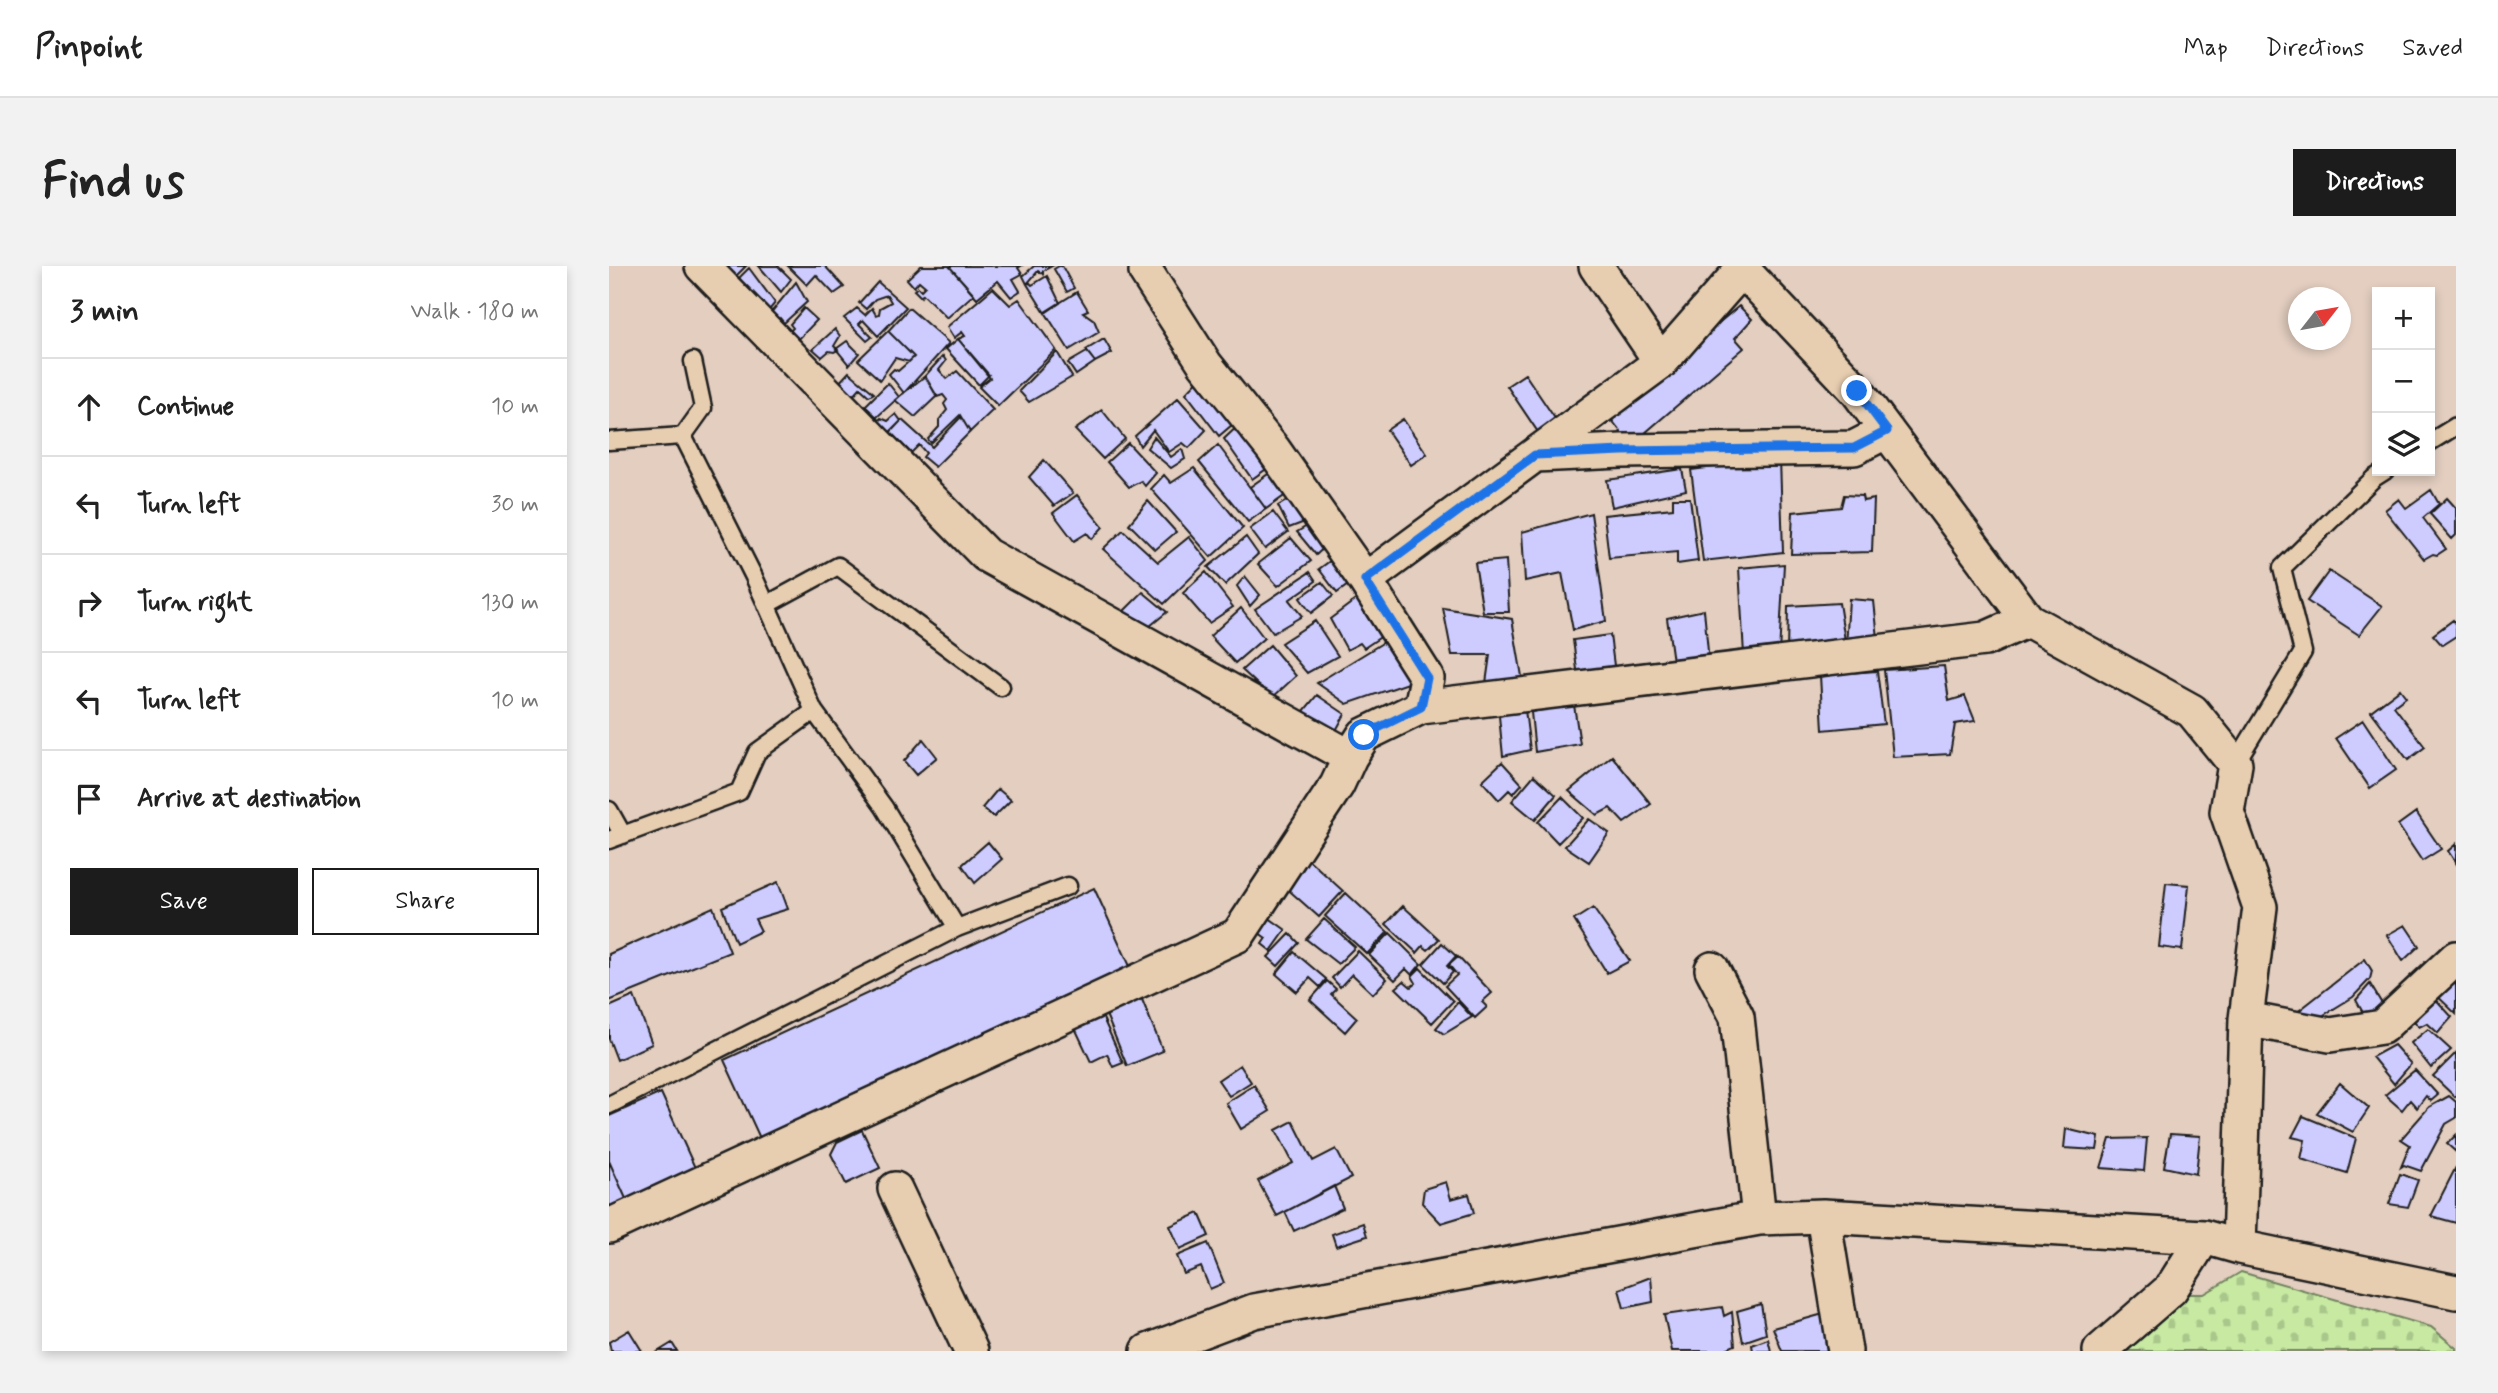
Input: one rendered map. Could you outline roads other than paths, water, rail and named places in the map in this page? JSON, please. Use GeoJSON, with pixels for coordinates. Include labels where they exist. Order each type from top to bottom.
{"type":"FeatureCollection","features":[{"type":"Feature","properties":{"kind":"street"},"geometry":{"type":"LineString","coordinates":[[702,266],[986,555],[1350,757]]}},
{"type":"Feature","properties":{"kind":"street"},"geometry":{"type":"LineString","coordinates":[[1596,266],[1661,362]]}},
{"type":"Feature","properties":{"kind":"street"},"geometry":{"type":"LineString","coordinates":[[1365,580],[1661,362],[1744,267],[1857,391],[2028,620],[2192,711],[2235,764],[2227,812],[2260,906],[2246,1019],[2239,1247]]}},
{"type":"Feature","properties":{"kind":"street"},"geometry":{"type":"LineString","coordinates":[[1146,272],[1205,365],[1273,449],[1365,580],[1427,678],[1421,707]]}},
{"type":"Feature","properties":{"kind":"street"},"geometry":{"type":"LineString","coordinates":[[1535,455],[1677,449],[1854,448],[1887,431]]}},
{"type":"Feature","properties":{"kind":"street"},"geometry":{"type":"LineString","coordinates":[[609,1226],[1238,935],[1337,785],[1364,735],[1421,707],[1985,639],[2028,620]]}},
{"type":"Feature","properties":{"kind":"street"},"geometry":{"type":"LineString","coordinates":[[2246,1019],[2330,1035],[2382,1027],[2456,958]]}},
{"type":"Feature","properties":{"kind":"street"},"geometry":{"type":"LineString","coordinates":[[1712,969],[1737,1017],[1759,1218]]}},
{"type":"Feature","properties":{"kind":"street"},"geometry":{"type":"LineString","coordinates":[[895,1189],[971,1351]]}},
{"type":"Feature","properties":{"kind":"street"},"geometry":{"type":"LineString","coordinates":[[1823,1216],[1845,1351]]}},
{"type":"Feature","properties":{"kind":"street"},"geometry":{"type":"LineString","coordinates":[[1148,1351],[1254,1311],[1759,1218],[1823,1216],[2204,1237],[2239,1247],[2456,1293]]}},
{"type":"Feature","properties":{"kind":"street"},"geometry":{"type":"LineString","coordinates":[[2099,1351],[2171,1289],[2204,1237]]}},
{"type":"Feature","properties":{"kind":"lane"},"geometry":{"type":"LineString","coordinates":[[683,436],[703,408],[693,361]]}},
{"type":"Feature","properties":{"kind":"lane"},"geometry":{"type":"LineString","coordinates":[[2435,439],[2456,426]]}},
{"type":"Feature","properties":{"kind":"lane"},"geometry":{"type":"LineString","coordinates":[[609,441],[683,436]]}},
{"type":"Feature","properties":{"kind":"lane"},"geometry":{"type":"LineString","coordinates":[[683,436],[766,605],[814,711],[884,807],[957,928]]}},
{"type":"Feature","properties":{"kind":"lane"},"geometry":{"type":"LineString","coordinates":[[2235,764],[2303,652],[2282,568],[2377,476]]}},
{"type":"Feature","properties":{"kind":"lane"},"geometry":{"type":"LineString","coordinates":[[766,605],[838,566],[1001,688]]}},
{"type":"Feature","properties":{"kind":"lane"},"geometry":{"type":"LineString","coordinates":[[609,810],[616,838],[739,792],[757,752],[814,711]]}},
{"type":"Feature","properties":{"kind":"lane"},"geometry":{"type":"LineString","coordinates":[[609,1105],[957,928],[1068,886]]}}]}
